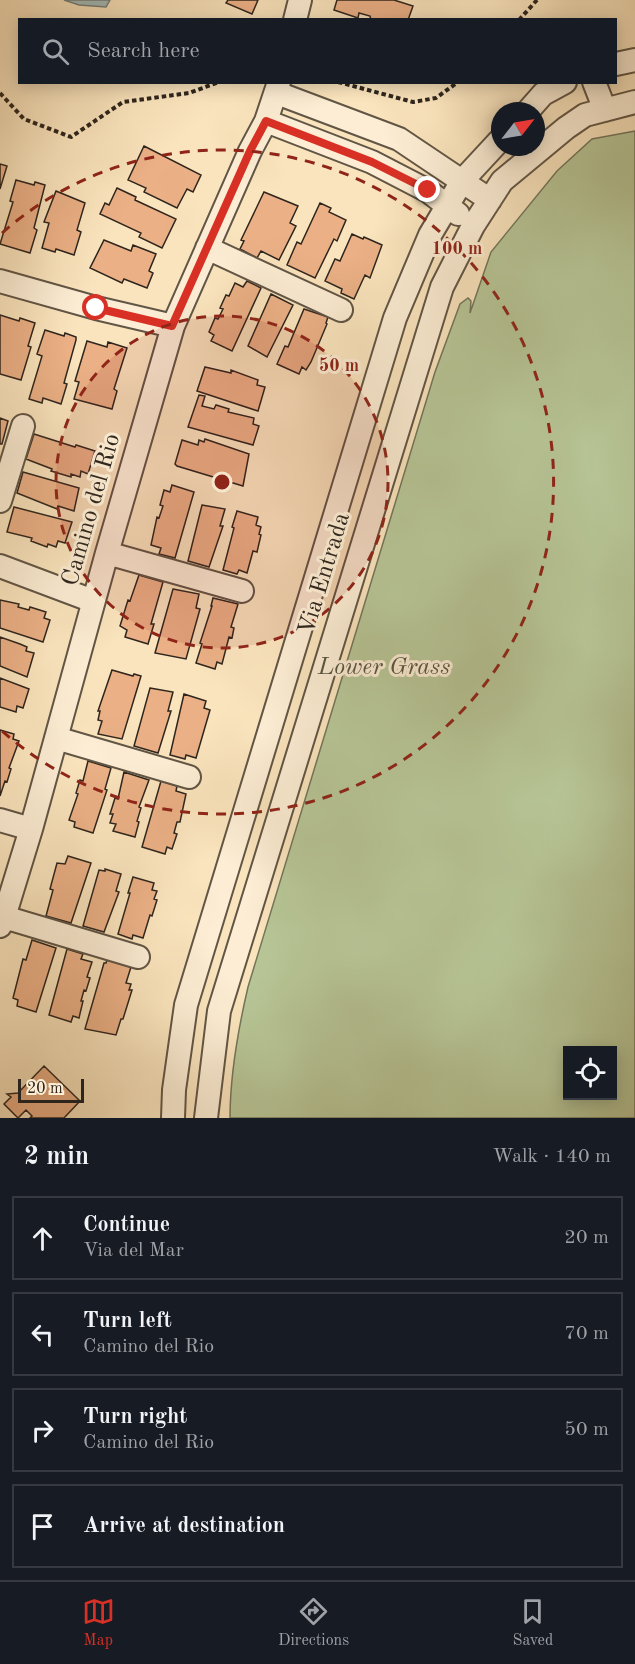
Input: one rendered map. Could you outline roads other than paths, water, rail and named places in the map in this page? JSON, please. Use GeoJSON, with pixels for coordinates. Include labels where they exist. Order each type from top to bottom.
{"type":"FeatureCollection","features":[{"type":"Feature","properties":{"kind":"street"},"geometry":{"type":"LineString","coordinates":[[296,18],[300,0]]}},
{"type":"Feature","properties":{"kind":"street"},"geometry":{"type":"LineString","coordinates":[[617,64],[635,60]]}},
{"type":"Feature","properties":{"kind":"street"},"geometry":{"type":"LineString","coordinates":[[536,102],[543,94],[561,84]]}},
{"type":"Feature","properties":{"kind":"street"},"geometry":{"type":"LineString","coordinates":[[595,84],[605,110]]}},
{"type":"Feature","properties":{"kind":"street","name":"Camino del Rio"},"geometry":{"type":"LineString","coordinates":[[2,922],[31,829],[106,553],[172,326],[250,151],[266,121],[278,88],[399,139],[490,200]]}},
{"type":"Feature","properties":{"kind":"street","name":"Via Entrada"},"geometry":{"type":"LineString","coordinates":[[206,1118],[219,1011],[442,287],[473,226],[502,181],[585,115],[635,102]]}},
{"type":"Feature","properties":{"kind":"street"},"geometry":{"type":"LineString","coordinates":[[266,121],[372,162],[428,190],[473,226]]}},
{"type":"Feature","properties":{"kind":"street","name":"Via Entrada"},"geometry":{"type":"LineString","coordinates":[[173,1118],[174,1090],[186,1005],[395,318],[430,235],[462,180],[491,149]]}},
{"type":"Feature","properties":{"kind":"street"},"geometry":{"type":"LineString","coordinates":[[207,248],[341,310]]}},
{"type":"Feature","properties":{"kind":"street"},"geometry":{"type":"LineString","coordinates":[[0,281],[96,308],[172,326]]}},
{"type":"Feature","properties":{"kind":"street"},"geometry":{"type":"LineString","coordinates":[[0,501],[23,426]]}},
{"type":"Feature","properties":{"kind":"street"},"geometry":{"type":"LineString","coordinates":[[106,553],[242,591]]}},
{"type":"Feature","properties":{"kind":"street"},"geometry":{"type":"LineString","coordinates":[[0,566],[93,601]]}},
{"type":"Feature","properties":{"kind":"street"},"geometry":{"type":"LineString","coordinates":[[56,738],[189,777]]}},
{"type":"Feature","properties":{"kind":"street"},"geometry":{"type":"LineString","coordinates":[[0,820],[31,829]]}},
{"type":"Feature","properties":{"kind":"street"},"geometry":{"type":"LineString","coordinates":[[2,922],[138,957]]}},
{"type":"Feature","properties":{"kind":"water"},"geometry":{"type":"Polygon","coordinates":[[[64,0],[110,0],[106,7],[79,5],[64,0]]]}},
{"type":"Feature","properties":{"kind":"park label","name":"Lower Grass"},"geometry":{"type":"Point","coordinates":[384,668]}}]}
